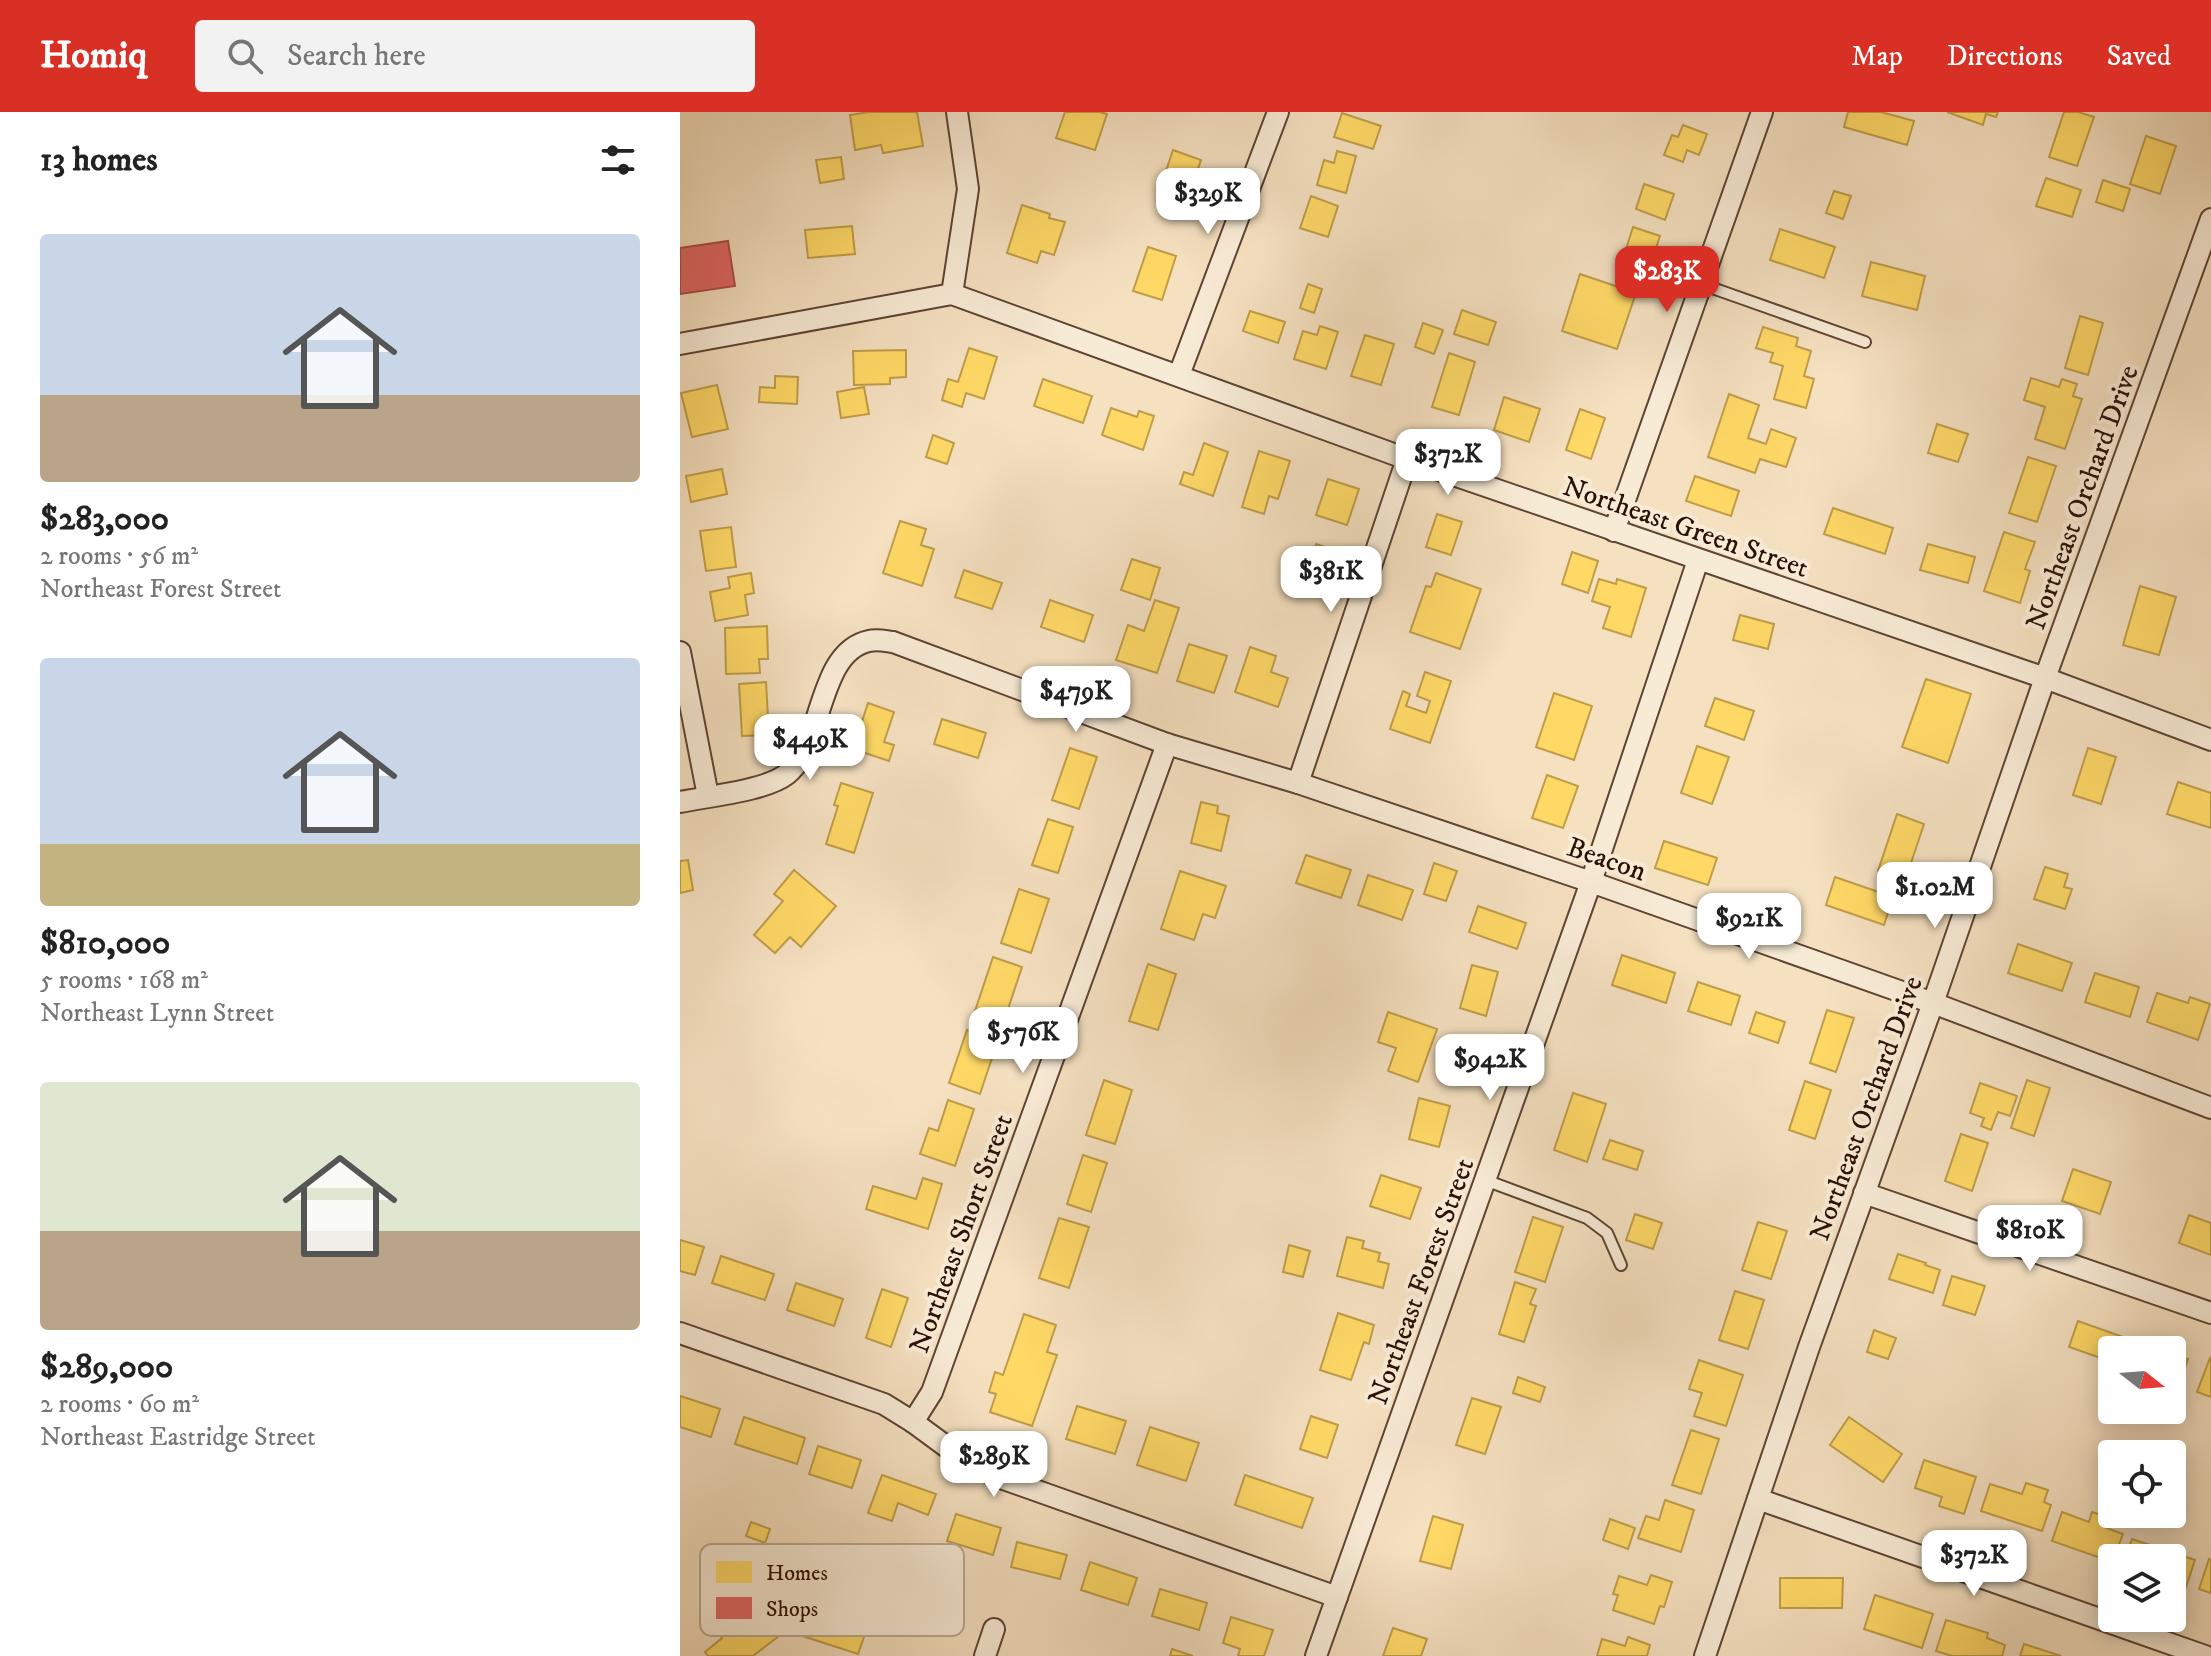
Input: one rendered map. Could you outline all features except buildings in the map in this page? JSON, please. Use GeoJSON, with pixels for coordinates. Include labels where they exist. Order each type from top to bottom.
{"type":"FeatureCollection","features":[{"type":"Feature","properties":{"kind":"street"},"geometry":{"type":"LineString","coordinates":[[680,344],[952,294],[968,189],[957,112]]}},
{"type":"Feature","properties":{"kind":"street"},"geometry":{"type":"LineString","coordinates":[[1179,375],[1278,112]]}},
{"type":"Feature","properties":{"kind":"street"},"geometry":{"type":"LineString","coordinates":[[1614,531],[1762,112]]}},
{"type":"Feature","properties":{"kind":"street","name":"Northeast Orchard Drive"},"geometry":{"type":"LineString","coordinates":[[1705,1656],[2045,678],[2211,219]]}},
{"type":"Feature","properties":{"kind":"street","name":"Northeast Green Street"},"geometry":{"type":"LineString","coordinates":[[952,294],[1407,459],[2045,678],[2211,740]]}},
{"type":"Feature","properties":{"kind":"street"},"geometry":{"type":"LineString","coordinates":[[1298,783],[1407,459]]}},
{"type":"Feature","properties":{"kind":"street","name":"Northeast Forest Street"},"geometry":{"type":"LineString","coordinates":[[1316,1656],[1591,882],[1698,560]]}},
{"type":"Feature","properties":{"kind":"street","name":"Beacon"},"geometry":{"type":"LineString","coordinates":[[708,796],[751,789],[778,780],[790,772],[807,744],[829,683],[845,654],[855,646],[876,640],[893,642],[1167,744],[1298,783],[1591,882],[1933,1003],[2211,1108]]}},
{"type":"Feature","properties":{"kind":"street"},"geometry":{"type":"LineString","coordinates":[[680,652],[708,796],[680,802]]}},
{"type":"Feature","properties":{"kind":"street","name":"Northeast Short Street"},"geometry":{"type":"LineString","coordinates":[[913,1422],[932,1392],[1167,744]]}},
{"type":"Feature","properties":{"kind":"street"},"geometry":{"type":"LineString","coordinates":[[1864,1193],[2211,1313]]}},
{"type":"Feature","properties":{"kind":"street"},"geometry":{"type":"LineString","coordinates":[[680,1333],[884,1404],[966,1461],[998,1477],[1337,1597]]}},
{"type":"Feature","properties":{"kind":"street"},"geometry":{"type":"LineString","coordinates":[[1758,1499],[2205,1656]]}},
{"type":"Feature","properties":{"kind":"street"},"geometry":{"type":"LineString","coordinates":[[985,1656],[994,1629]]}},
{"type":"Feature","properties":{"kind":"lane"},"geometry":{"type":"LineString","coordinates":[[1701,284],[1865,342]]}},
{"type":"Feature","properties":{"kind":"lane"},"geometry":{"type":"LineString","coordinates":[[1485,1180],[1587,1218],[1607,1233],[1621,1265]]}}]}
